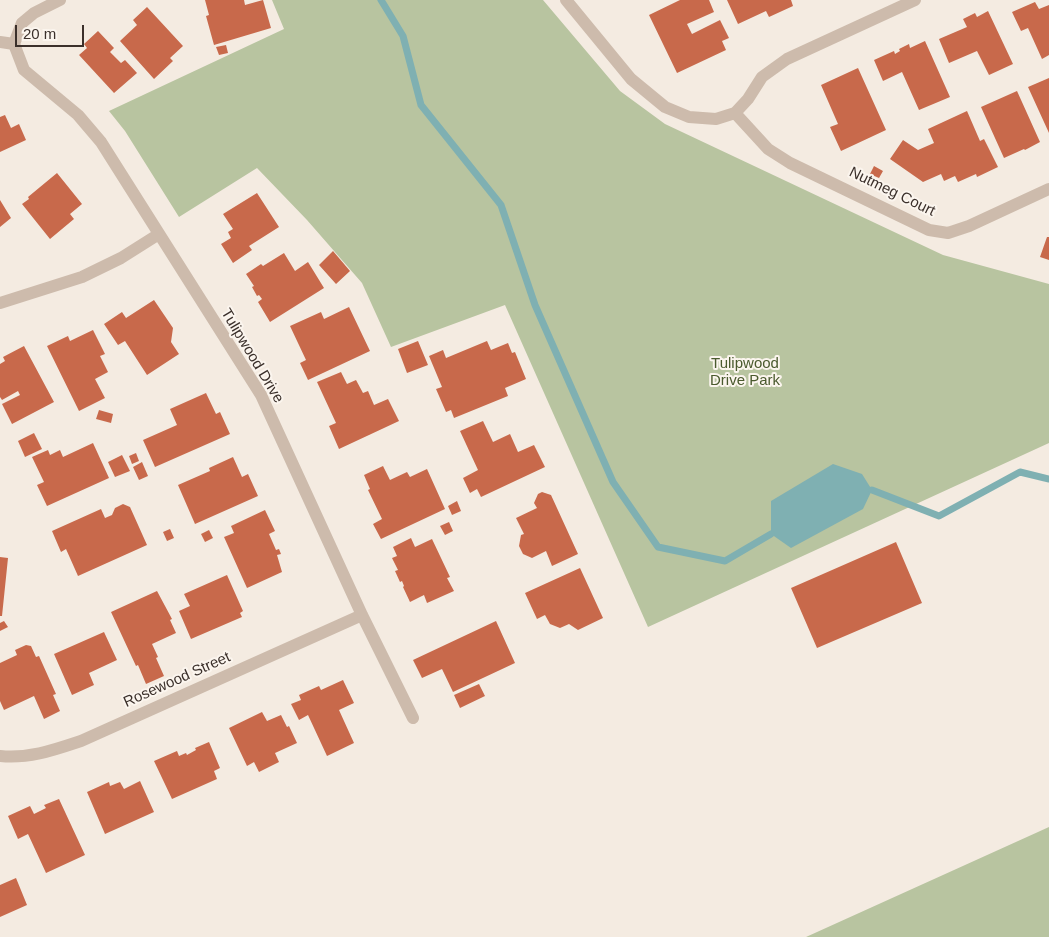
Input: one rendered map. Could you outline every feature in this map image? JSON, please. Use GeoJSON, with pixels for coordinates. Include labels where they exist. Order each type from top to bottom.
{"type":"FeatureCollection","features":[{"type":"Feature","properties":{"kind":"street"},"geometry":{"type":"LineString","coordinates":[[0,42],[14,44],[22,23],[34,13],[60,0]]}},
{"type":"Feature","properties":{"kind":"street"},"geometry":{"type":"LineString","coordinates":[[566,0],[631,79],[666,107],[690,117],[716,119],[735,113],[748,99],[762,77],[787,59],[915,0]]}},
{"type":"Feature","properties":{"kind":"street","name":"Tulipwood Drive"},"geometry":{"type":"LineString","coordinates":[[14,44],[24,70],[78,115],[89,127],[261,396],[362,615],[412,718]]}},
{"type":"Feature","properties":{"kind":"street","name":"Nutmeg Court"},"geometry":{"type":"LineString","coordinates":[[735,113],[768,149],[790,163],[929,230],[948,233],[969,226],[1049,189]]}},
{"type":"Feature","properties":{"kind":"street"},"geometry":{"type":"LineString","coordinates":[[0,303],[82,277],[122,258],[158,234]]}},
{"type":"Feature","properties":{"kind":"street","name":"Rosewood Street"},"geometry":{"type":"LineString","coordinates":[[0,756],[14,758],[47,753],[81,741],[362,615]]}},
{"type":"Feature","properties":{"kind":"green space","name":"Tulipwood Drive Park"},"geometry":{"type":"Polygon","coordinates":[[[272,0],[543,0],[620,91],[665,124],[943,255],[1049,284],[1049,443],[648,627],[505,305],[391,347],[362,283],[307,220],[257,168],[179,217],[125,131],[109,111],[284,29],[272,0]]]}},
{"type":"Feature","properties":{"kind":"green space"},"geometry":{"type":"Polygon","coordinates":[[[1049,827],[1049,937],[806,937],[1049,827]]]}},
{"type":"Feature","properties":{"kind":"water"},"geometry":{"type":"Polygon","coordinates":[[[833,464],[862,474],[872,490],[863,509],[791,548],[771,534],[771,501],[833,464]]]}},
{"type":"Feature","properties":{"kind":"building"},"geometry":{"type":"Polygon","coordinates":[[[205,0],[244,0],[245,5],[263,0],[271,28],[214,45],[206,16],[209,15],[205,0]]]}},
{"type":"Feature","properties":{"kind":"building"},"geometry":{"type":"Polygon","coordinates":[[[680,0],[709,0],[714,12],[687,24],[692,34],[720,20],[729,38],[722,41],[726,50],[677,73],[649,15],[680,0]]]}},
{"type":"Feature","properties":{"kind":"building"},"geometry":{"type":"Polygon","coordinates":[[[727,0],[791,0],[793,6],[769,17],[766,11],[738,24],[727,0]]]}},
{"type":"Feature","properties":{"kind":"building"},"geometry":{"type":"Polygon","coordinates":[[[1035,2],[1039,9],[1049,5],[1049,55],[1042,59],[1028,28],[1021,31],[1012,12],[1035,2]]]}},
{"type":"Feature","properties":{"kind":"building"},"geometry":{"type":"Polygon","coordinates":[[[147,7],[183,46],[170,58],[173,61],[154,79],[120,41],[137,25],[133,20],[147,7]]]}},
{"type":"Feature","properties":{"kind":"building"},"geometry":{"type":"Polygon","coordinates":[[[988,11],[1013,64],[989,75],[977,51],[949,63],[939,39],[967,27],[963,19],[975,13],[977,17],[988,11]]]}},
{"type":"Feature","properties":{"kind":"building"},"geometry":{"type":"Polygon","coordinates":[[[98,31],[114,48],[110,52],[121,63],[125,60],[137,73],[114,93],[79,55],[87,48],[84,44],[98,31]]]}},
{"type":"Feature","properties":{"kind":"building"},"geometry":{"type":"Polygon","coordinates":[[[925,41],[950,97],[919,110],[902,72],[883,81],[874,60],[894,51],[895,54],[900,51],[899,49],[909,44],[910,48],[925,41]]]}},
{"type":"Feature","properties":{"kind":"building"},"geometry":{"type":"Polygon","coordinates":[[[226,45],[228,53],[219,55],[216,47],[226,45]]]}},
{"type":"Feature","properties":{"kind":"building"},"geometry":{"type":"Polygon","coordinates":[[[858,68],[886,130],[841,151],[830,127],[838,124],[821,85],[858,68]]]}},
{"type":"Feature","properties":{"kind":"building"},"geometry":{"type":"Polygon","coordinates":[[[1049,78],[1049,133],[1028,87],[1049,78]]]}},
{"type":"Feature","properties":{"kind":"building"},"geometry":{"type":"Polygon","coordinates":[[[1017,91],[1040,142],[1004,158],[981,107],[1017,91]]]}},
{"type":"Feature","properties":{"kind":"building"},"geometry":{"type":"Polygon","coordinates":[[[967,111],[980,141],[984,139],[998,167],[977,177],[976,174],[958,182],[955,176],[944,181],[941,174],[923,182],[890,159],[903,140],[918,150],[934,143],[928,129],[967,111]]]}},
{"type":"Feature","properties":{"kind":"building"},"geometry":{"type":"Polygon","coordinates":[[[5,115],[11,128],[19,124],[26,140],[0,152],[0,117],[5,115]]]}},
{"type":"Feature","properties":{"kind":"building"},"geometry":{"type":"Polygon","coordinates":[[[874,166],[883,171],[879,178],[870,174],[874,166]]]}},
{"type":"Feature","properties":{"kind":"building"},"geometry":{"type":"Polygon","coordinates":[[[57,173],[82,204],[70,214],[74,219],[50,239],[22,204],[57,173]]]}},
{"type":"Feature","properties":{"kind":"building"},"geometry":{"type":"Polygon","coordinates":[[[257,193],[279,227],[249,246],[252,250],[233,263],[221,244],[231,238],[228,232],[233,229],[223,214],[257,193]]]}},
{"type":"Feature","properties":{"kind":"building"},"geometry":{"type":"Polygon","coordinates":[[[0,200],[11,218],[0,227],[0,200]]]}},
{"type":"Feature","properties":{"kind":"building"},"geometry":{"type":"Polygon","coordinates":[[[1047,237],[1049,237],[1049,260],[1040,257],[1047,237]]]}},
{"type":"Feature","properties":{"kind":"building"},"geometry":{"type":"Polygon","coordinates":[[[333,251],[350,271],[336,284],[319,265],[333,251]]]}},
{"type":"Feature","properties":{"kind":"building"},"geometry":{"type":"Polygon","coordinates":[[[284,253],[295,271],[308,262],[324,288],[270,322],[258,302],[262,299],[259,295],[257,296],[252,287],[254,286],[246,274],[284,253]]]}},
{"type":"Feature","properties":{"kind":"building"},"geometry":{"type":"Polygon","coordinates":[[[154,300],[173,328],[171,342],[179,354],[147,375],[125,341],[118,345],[104,324],[122,312],[126,318],[154,300]]]}},
{"type":"Feature","properties":{"kind":"building"},"geometry":{"type":"Polygon","coordinates":[[[349,307],[370,351],[308,380],[300,363],[306,360],[290,326],[321,312],[324,319],[349,307]]]}},
{"type":"Feature","properties":{"kind":"building"},"geometry":{"type":"Polygon","coordinates":[[[93,330],[105,354],[100,356],[108,372],[95,379],[105,398],[79,411],[47,346],[68,336],[70,341],[93,330]]]}},
{"type":"Feature","properties":{"kind":"building"},"geometry":{"type":"Polygon","coordinates":[[[418,341],[428,365],[407,373],[398,349],[418,341]]]}},
{"type":"Feature","properties":{"kind":"building"},"geometry":{"type":"Polygon","coordinates":[[[487,341],[491,350],[508,343],[512,353],[515,352],[526,379],[505,388],[508,396],[454,418],[451,410],[446,412],[436,389],[442,387],[429,356],[443,350],[446,358],[487,341]]]}},
{"type":"Feature","properties":{"kind":"building"},"geometry":{"type":"Polygon","coordinates":[[[24,346],[54,402],[12,424],[2,404],[20,395],[18,391],[2,400],[0,397],[0,364],[5,361],[3,357],[24,346]]]}},
{"type":"Feature","properties":{"kind":"building"},"geometry":{"type":"Polygon","coordinates":[[[341,372],[347,384],[356,380],[363,393],[368,391],[374,405],[388,399],[399,421],[339,449],[329,426],[336,423],[317,382],[341,372]]]}},
{"type":"Feature","properties":{"kind":"building"},"geometry":{"type":"Polygon","coordinates":[[[206,393],[216,414],[220,412],[230,434],[155,467],[143,440],[177,425],[170,409],[206,393]]]}},
{"type":"Feature","properties":{"kind":"building"},"geometry":{"type":"Polygon","coordinates":[[[99,410],[113,414],[111,423],[96,419],[99,410]]]}},
{"type":"Feature","properties":{"kind":"building"},"geometry":{"type":"Polygon","coordinates":[[[483,421],[493,442],[510,434],[518,452],[534,445],[545,467],[481,497],[477,489],[470,493],[463,478],[478,470],[460,431],[483,421]]]}},
{"type":"Feature","properties":{"kind":"building"},"geometry":{"type":"Polygon","coordinates":[[[34,433],[42,449],[25,457],[18,441],[34,433]]]}},
{"type":"Feature","properties":{"kind":"building"},"geometry":{"type":"Polygon","coordinates":[[[93,443],[109,478],[47,506],[37,485],[44,482],[32,457],[48,450],[50,455],[60,450],[63,457],[93,443]]]}},
{"type":"Feature","properties":{"kind":"building"},"geometry":{"type":"Polygon","coordinates":[[[136,453],[139,461],[132,464],[129,456],[136,453]]]}},
{"type":"Feature","properties":{"kind":"building"},"geometry":{"type":"Polygon","coordinates":[[[122,455],[130,471],[115,477],[108,462],[122,455]]]}},
{"type":"Feature","properties":{"kind":"building"},"geometry":{"type":"Polygon","coordinates":[[[233,457],[242,477],[248,474],[258,496],[195,524],[178,485],[210,471],[209,468],[233,457]]]}},
{"type":"Feature","properties":{"kind":"building"},"geometry":{"type":"Polygon","coordinates":[[[142,462],[148,476],[139,480],[133,467],[142,462]]]}},
{"type":"Feature","properties":{"kind":"building"},"geometry":{"type":"Polygon","coordinates":[[[383,466],[390,480],[407,472],[410,477],[427,469],[445,509],[381,539],[373,524],[382,519],[368,490],[370,489],[364,475],[383,466]]]}},
{"type":"Feature","properties":{"kind":"building"},"geometry":{"type":"Polygon","coordinates":[[[542,492],[551,495],[578,554],[552,566],[546,551],[532,558],[523,554],[519,546],[521,535],[524,534],[516,518],[537,508],[534,503],[538,494],[542,492]]]}},
{"type":"Feature","properties":{"kind":"building"},"geometry":{"type":"Polygon","coordinates":[[[457,501],[461,511],[452,515],[448,506],[457,501]]]}},
{"type":"Feature","properties":{"kind":"building"},"geometry":{"type":"Polygon","coordinates":[[[123,504],[130,507],[147,545],[78,576],[66,549],[61,552],[52,531],[101,509],[105,518],[112,515],[115,508],[123,504]]]}},
{"type":"Feature","properties":{"kind":"building"},"geometry":{"type":"Polygon","coordinates":[[[265,510],[275,531],[269,534],[276,550],[279,549],[281,554],[277,555],[282,572],[247,588],[224,537],[234,533],[231,526],[265,510]]]}},
{"type":"Feature","properties":{"kind":"building"},"geometry":{"type":"Polygon","coordinates":[[[449,522],[453,531],[445,535],[440,526],[449,522]]]}},
{"type":"Feature","properties":{"kind":"building"},"geometry":{"type":"Polygon","coordinates":[[[170,529],[174,538],[167,541],[163,532],[170,529]]]}},
{"type":"Feature","properties":{"kind":"building"},"geometry":{"type":"Polygon","coordinates":[[[209,530],[213,538],[205,542],[201,534],[209,530]]]}},
{"type":"Feature","properties":{"kind":"building"},"geometry":{"type":"Polygon","coordinates":[[[411,538],[415,547],[432,539],[450,577],[447,578],[454,591],[427,603],[424,595],[410,602],[402,581],[400,582],[395,571],[398,570],[392,558],[397,556],[393,547],[411,538]]]}},
{"type":"Feature","properties":{"kind":"building"},"geometry":{"type":"Polygon","coordinates":[[[896,542],[922,603],[817,648],[791,588],[896,542]]]}},
{"type":"Feature","properties":{"kind":"building"},"geometry":{"type":"Polygon","coordinates":[[[0,557],[8,558],[2,616],[0,616],[0,557]]]}},
{"type":"Feature","properties":{"kind":"building"},"geometry":{"type":"Polygon","coordinates":[[[580,568],[603,618],[578,630],[569,624],[560,628],[550,624],[545,615],[537,619],[525,593],[580,568]]]}},
{"type":"Feature","properties":{"kind":"building"},"geometry":{"type":"Polygon","coordinates":[[[227,575],[243,611],[240,613],[242,617],[191,639],[179,611],[190,606],[184,594],[227,575]]]}},
{"type":"Feature","properties":{"kind":"building"},"geometry":{"type":"Polygon","coordinates":[[[157,591],[172,619],[170,620],[176,633],[152,644],[164,676],[146,684],[111,612],[157,591]]]}},
{"type":"Feature","properties":{"kind":"building"},"geometry":{"type":"Polygon","coordinates":[[[4,621],[8,627],[0,631],[0,623],[4,621]]]}},
{"type":"Feature","properties":{"kind":"building"},"geometry":{"type":"Polygon","coordinates":[[[496,621],[515,663],[453,692],[442,669],[422,678],[413,660],[496,621]]]}},
{"type":"Feature","properties":{"kind":"building"},"geometry":{"type":"Polygon","coordinates":[[[104,632],[117,660],[89,673],[94,685],[72,695],[54,654],[104,632]]]}},
{"type":"Feature","properties":{"kind":"building"},"geometry":{"type":"Polygon","coordinates":[[[26,645],[31,646],[36,657],[39,656],[56,694],[53,695],[60,711],[44,719],[34,696],[4,710],[0,701],[0,663],[17,655],[15,650],[26,645]]]}},
{"type":"Feature","properties":{"kind":"building"},"geometry":{"type":"Polygon","coordinates":[[[343,680],[354,703],[339,710],[354,743],[327,756],[308,715],[299,720],[291,704],[301,700],[299,695],[319,686],[321,690],[343,680]]]}},
{"type":"Feature","properties":{"kind":"building"},"geometry":{"type":"Polygon","coordinates":[[[479,684],[485,696],[460,708],[454,695],[479,684]]]}},
{"type":"Feature","properties":{"kind":"building"},"geometry":{"type":"Polygon","coordinates":[[[262,712],[267,721],[281,715],[297,743],[275,753],[279,762],[259,772],[254,762],[247,766],[229,728],[262,712]]]}},
{"type":"Feature","properties":{"kind":"building"},"geometry":{"type":"Polygon","coordinates":[[[209,742],[220,768],[214,771],[217,779],[172,799],[154,761],[177,751],[179,756],[186,753],[187,755],[196,750],[195,748],[209,742]]]}},
{"type":"Feature","properties":{"kind":"building"},"geometry":{"type":"Polygon","coordinates":[[[140,781],[154,812],[105,834],[87,792],[109,782],[110,786],[120,782],[124,789],[140,781]]]}},
{"type":"Feature","properties":{"kind":"building"},"geometry":{"type":"Polygon","coordinates":[[[59,799],[85,855],[46,873],[28,834],[18,839],[8,816],[30,806],[34,814],[46,808],[44,805],[59,799]]]}},
{"type":"Feature","properties":{"kind":"building"},"geometry":{"type":"Polygon","coordinates":[[[16,878],[27,905],[0,917],[0,885],[16,878]]]}},
{"type":"Feature","properties":{"kind":"waterway"},"geometry":{"type":"LineString","coordinates":[[381,0],[403,36],[421,105],[501,205],[535,305],[613,482],[658,547],[725,561],[771,534]]}},
{"type":"Feature","properties":{"kind":"waterway"},"geometry":{"type":"LineString","coordinates":[[872,490],[939,516],[1020,472],[1049,479]]}}]}
